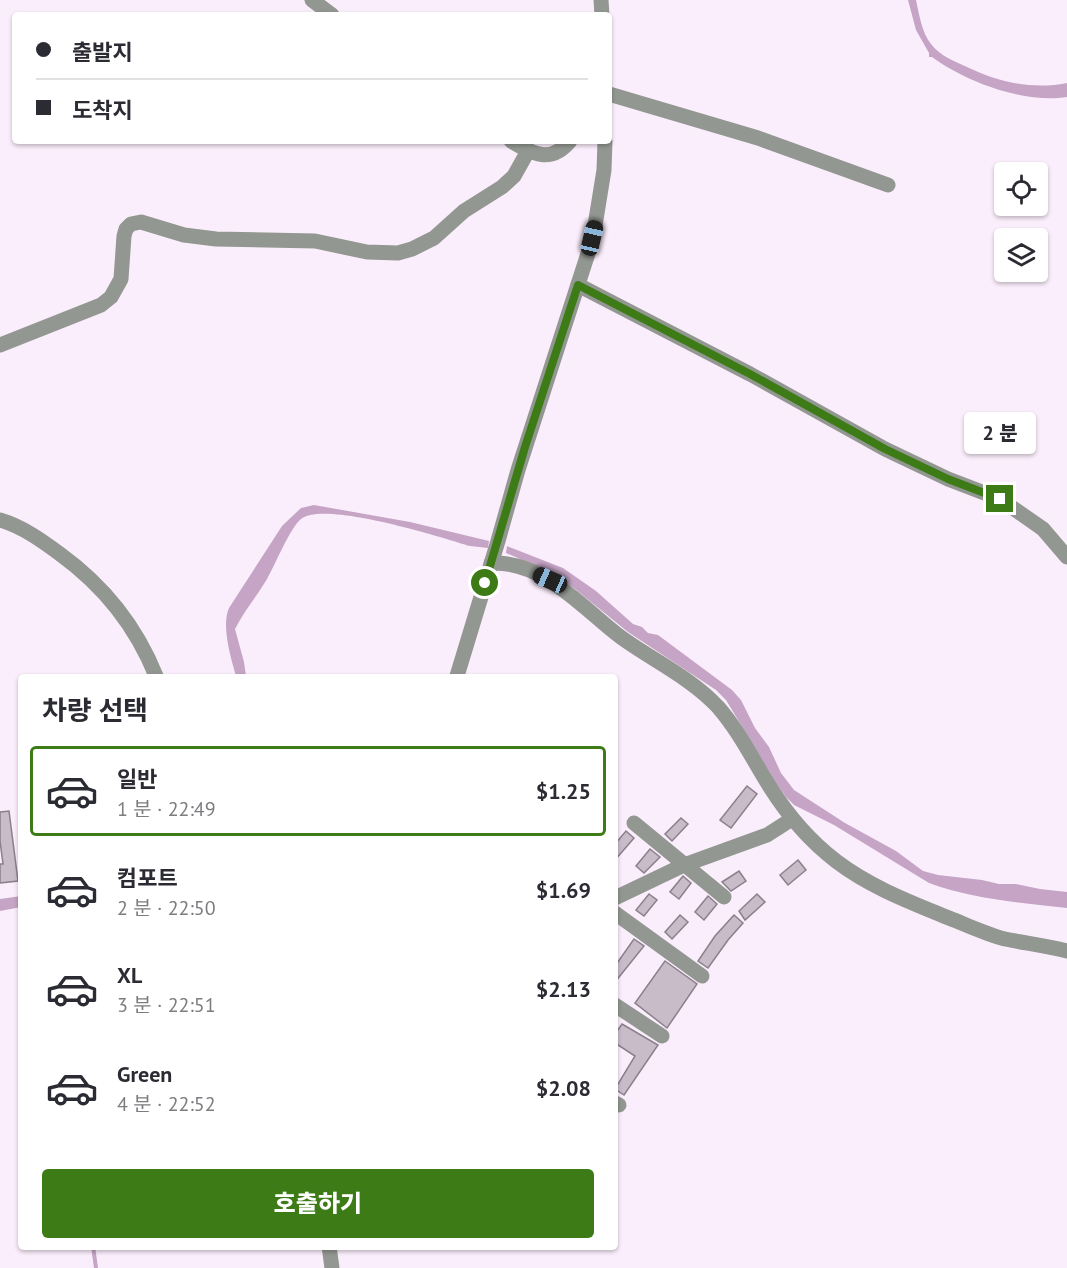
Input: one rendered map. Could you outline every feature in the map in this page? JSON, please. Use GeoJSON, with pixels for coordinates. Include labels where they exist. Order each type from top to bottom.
{"type":"FeatureCollection","features":[{"type":"Feature","properties":{"kind":"street"},"geometry":{"type":"LineString","coordinates":[[312,0],[328,12]]}},
{"type":"Feature","properties":{"kind":"street"},"geometry":{"type":"LineString","coordinates":[[612,95],[758,138],[888,185]]}},
{"type":"Feature","properties":{"kind":"street"},"geometry":{"type":"LineString","coordinates":[[516,144],[528,151],[544,155],[564,149],[568,144]]}},
{"type":"Feature","properties":{"kind":"street"},"geometry":{"type":"LineString","coordinates":[[458,674],[521,458],[578,285],[596,222],[604,170],[605,144]]}},
{"type":"Feature","properties":{"kind":"street"},"geometry":{"type":"LineString","coordinates":[[0,345],[92,309],[111,297],[121,279],[124,236],[131,224],[141,222],[184,235],[216,239],[315,241],[367,252],[398,253],[434,238],[464,211],[502,187],[514,176],[528,151]]}},
{"type":"Feature","properties":{"kind":"street"},"geometry":{"type":"LineString","coordinates":[[578,285],[750,374],[885,449],[948,479],[1000,499],[1043,529],[1067,557]]}},
{"type":"Feature","properties":{"kind":"street"},"geometry":{"type":"LineString","coordinates":[[0,520],[46,543],[96,584],[118,608],[133,630],[147,652],[155,674]]}},
{"type":"Feature","properties":{"kind":"street"},"geometry":{"type":"LineString","coordinates":[[494,554],[506,563],[550,580],[584,604],[620,637],[703,693],[728,721],[792,819],[835,861],[873,886],[1003,938],[1067,951]]}},
{"type":"Feature","properties":{"kind":"street"},"geometry":{"type":"LineString","coordinates":[[618,897],[684,865],[767,835],[792,819]]}},
{"type":"Feature","properties":{"kind":"street"},"geometry":{"type":"LineString","coordinates":[[634,823],[724,897]]}},
{"type":"Feature","properties":{"kind":"street"},"geometry":{"type":"LineString","coordinates":[[618,915],[702,976]]}},
{"type":"Feature","properties":{"kind":"street"},"geometry":{"type":"LineString","coordinates":[[618,1007],[662,1036]]}},
{"type":"Feature","properties":{"kind":"street"},"geometry":{"type":"LineString","coordinates":[[330,1250],[332,1268]]}},
{"type":"Feature","properties":{"kind":"shaded area"},"geometry":{"type":"Polygon","coordinates":[[[908,0],[916,0],[925,34],[943,55],[979,72],[1015,83],[1041,86],[1067,83],[1067,97],[1033,97],[996,89],[962,75],[929,57],[916,30],[908,0]]]}},
{"type":"Feature","properties":{"kind":"shaded area"},"geometry":{"type":"Polygon","coordinates":[[[314,505],[410,522],[489,541],[488,548],[470,546],[410,528],[356,517],[313,514],[301,519],[292,530],[267,579],[235,629],[246,674],[235,674],[226,633],[229,608],[282,526],[301,508],[314,505]]]}},
{"type":"Feature","properties":{"kind":"shaded area"},"geometry":{"type":"Polygon","coordinates":[[[507,546],[563,568],[596,591],[633,624],[642,627],[648,633],[658,635],[732,690],[741,700],[755,728],[769,747],[781,773],[794,790],[845,823],[896,851],[923,871],[999,884],[1016,884],[1067,892],[1067,908],[980,897],[929,883],[834,825],[794,805],[776,783],[726,700],[716,690],[628,632],[552,573],[506,553],[507,546]]]}},
{"type":"Feature","properties":{"kind":"shaded area"},"geometry":{"type":"Polygon","coordinates":[[[18,896],[18,908],[0,911],[0,899],[18,896]]]}},
{"type":"Feature","properties":{"kind":"building"},"geometry":{"type":"Polygon","coordinates":[[[747,786],[757,794],[731,828],[720,820],[747,786]]]}},
{"type":"Feature","properties":{"kind":"building"},"geometry":{"type":"Polygon","coordinates":[[[9,811],[18,881],[0,883],[0,864],[3,864],[0,812],[9,811]]]}},
{"type":"Feature","properties":{"kind":"building"},"geometry":{"type":"Polygon","coordinates":[[[681,818],[688,824],[672,841],[665,834],[681,818]]]}},
{"type":"Feature","properties":{"kind":"building"},"geometry":{"type":"Polygon","coordinates":[[[626,831],[634,838],[618,857],[618,840],[626,831]]]}},
{"type":"Feature","properties":{"kind":"building"},"geometry":{"type":"Polygon","coordinates":[[[650,849],[660,857],[644,873],[636,866],[650,849]]]}},
{"type":"Feature","properties":{"kind":"building"},"geometry":{"type":"Polygon","coordinates":[[[798,860],[806,870],[788,885],[780,875],[798,860]]]}},
{"type":"Feature","properties":{"kind":"building"},"geometry":{"type":"Polygon","coordinates":[[[739,871],[746,881],[731,891],[722,882],[739,871]]]}},
{"type":"Feature","properties":{"kind":"building"},"geometry":{"type":"Polygon","coordinates":[[[683,876],[691,883],[679,899],[670,892],[683,876]]]}},
{"type":"Feature","properties":{"kind":"building"},"geometry":{"type":"Polygon","coordinates":[[[649,894],[657,900],[644,916],[636,910],[649,894]]]}},
{"type":"Feature","properties":{"kind":"building"},"geometry":{"type":"Polygon","coordinates":[[[757,894],[765,902],[745,920],[739,911],[757,894]]]}},
{"type":"Feature","properties":{"kind":"building"},"geometry":{"type":"Polygon","coordinates":[[[708,896],[717,904],[704,920],[695,912],[708,896]]]}},
{"type":"Feature","properties":{"kind":"building"},"geometry":{"type":"Polygon","coordinates":[[[680,915],[688,922],[672,939],[665,932],[680,915]]]}},
{"type":"Feature","properties":{"kind":"building"},"geometry":{"type":"Polygon","coordinates":[[[734,915],[743,923],[708,968],[698,961],[715,936],[734,915]]]}},
{"type":"Feature","properties":{"kind":"building"},"geometry":{"type":"Polygon","coordinates":[[[634,939],[644,946],[618,978],[618,962],[634,939]]]}},
{"type":"Feature","properties":{"kind":"building"},"geometry":{"type":"Polygon","coordinates":[[[665,961],[697,984],[667,1028],[635,1003],[665,961]]]}},
{"type":"Feature","properties":{"kind":"building"},"geometry":{"type":"Polygon","coordinates":[[[622,1024],[658,1045],[624,1095],[618,1091],[618,1084],[635,1056],[618,1045],[618,1030],[622,1024]]]}},
{"type":"Feature","properties":{"kind":"waterway"},"geometry":{"type":"LineString","coordinates":[[94,1250],[96,1268]]}},
{"type":"Feature","properties":{"kind":"route"},"geometry":{"type":"LineString","coordinates":[[485,583],[525,447],[578,285],[750,374],[885,449],[948,479],[1000,499]]}}]}
